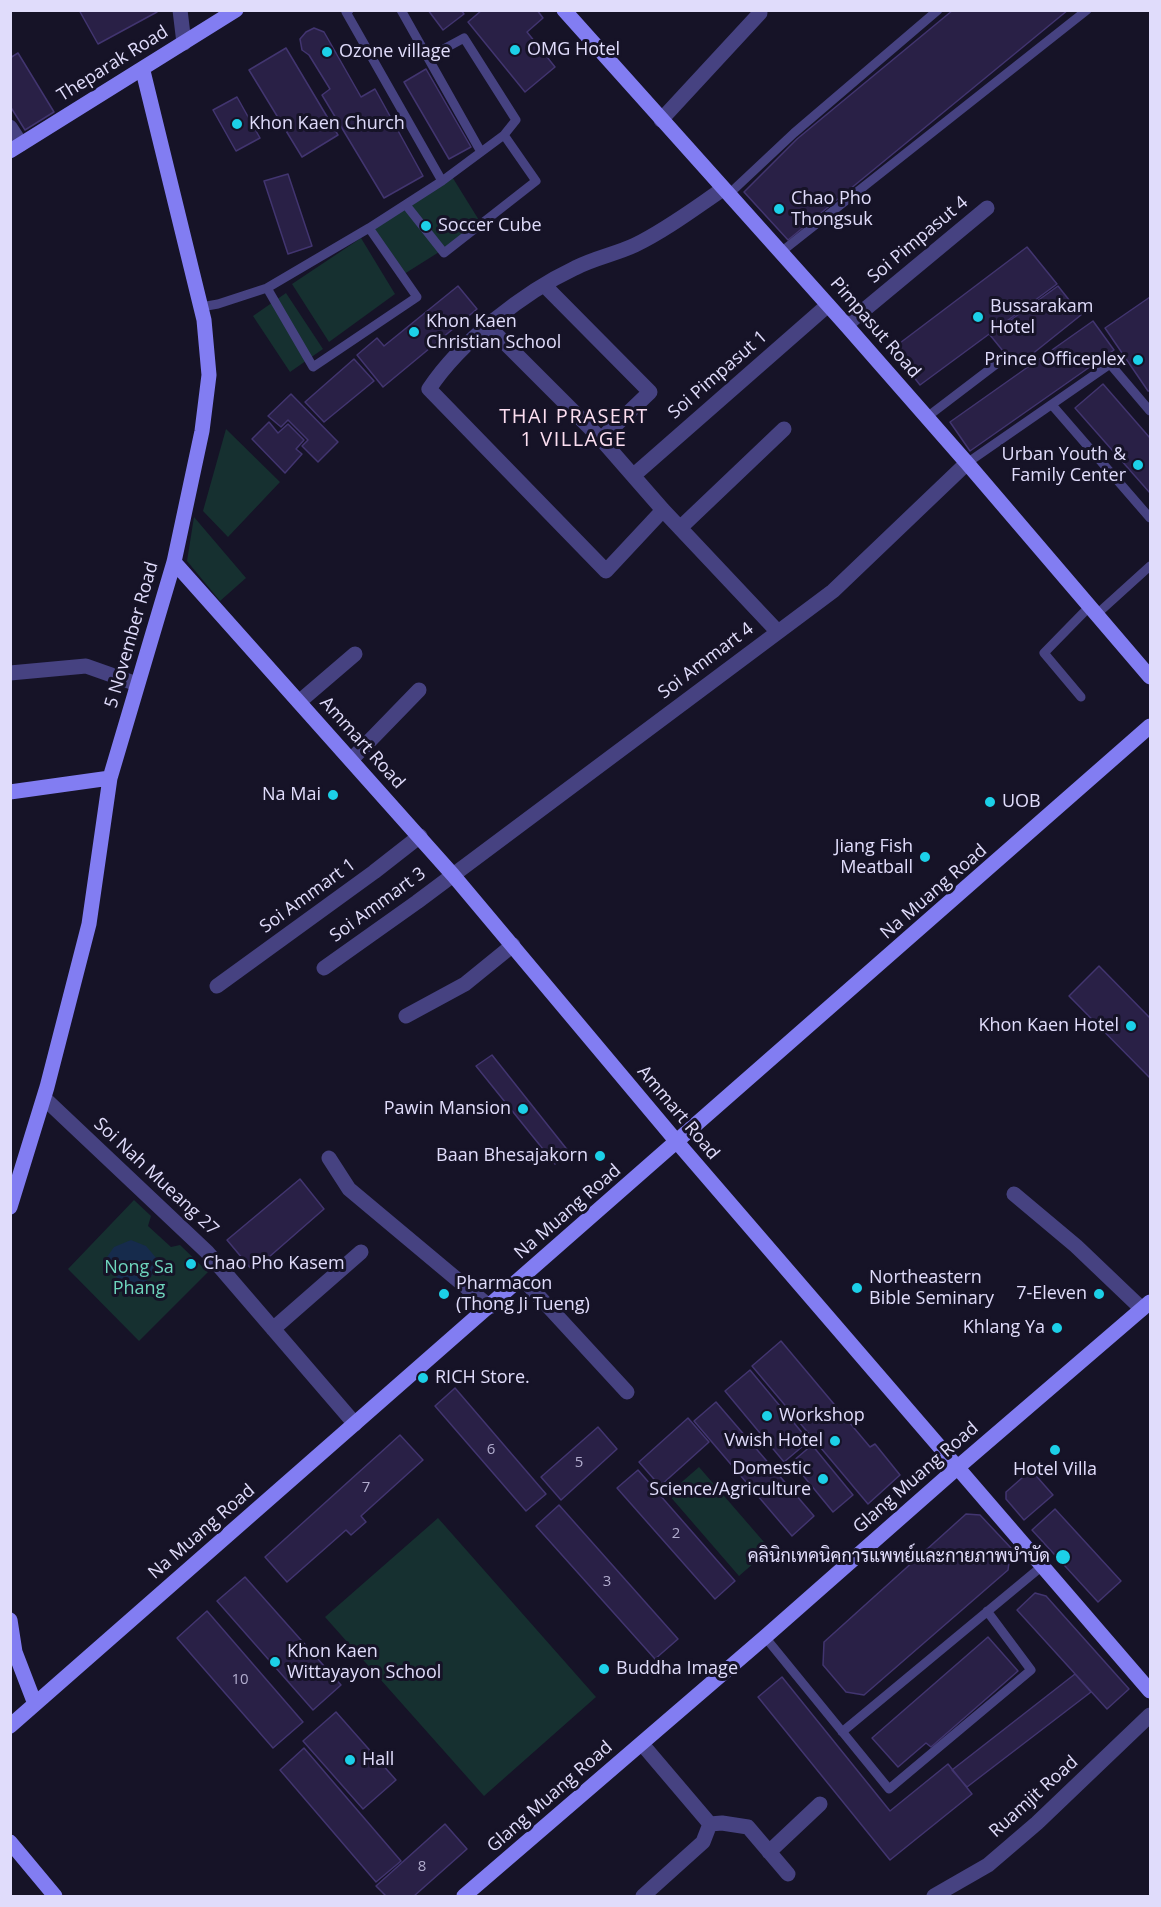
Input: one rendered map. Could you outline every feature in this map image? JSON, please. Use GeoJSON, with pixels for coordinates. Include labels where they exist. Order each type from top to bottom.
{"type":"FeatureCollection","features":[{"type":"Feature","properties":{"kind":"street"},"geometry":{"type":"LineString","coordinates":[[180,10],[184,44]]}},
{"type":"Feature","properties":{"kind":"street","name":"Theparak Road"},"geometry":{"type":"LineString","coordinates":[[16,147],[236,10]]}},
{"type":"Feature","properties":{"kind":"street","name":"Pimpasut Road"},"geometry":{"type":"LineString","coordinates":[[564,10],[828,304],[1150,677]]}},
{"type":"Feature","properties":{"kind":"street"},"geometry":{"type":"LineString","coordinates":[[661,120],[760,13]]}},
{"type":"Feature","properties":{"kind":"street","name":"5 November Road"},"geometry":{"type":"LineString","coordinates":[[10,1207],[44,1098],[89,924],[110,778],[174,562],[202,431],[209,375],[201,307],[142,70]]}},
{"type":"Feature","properties":{"kind":"street"},"geometry":{"type":"LineString","coordinates":[[10,127],[16,147]]}},
{"type":"Feature","properties":{"kind":"street"},"geometry":{"type":"LineString","coordinates":[[663,510],[606,571],[429,389],[442,368],[488,326],[544,285],[576,267],[635,245],[726,191]]}},
{"type":"Feature","properties":{"kind":"street","name":"Soi Pimpasut 4"},"geometry":{"type":"LineString","coordinates":[[846,325],[987,208]]}},
{"type":"Feature","properties":{"kind":"street"},"geometry":{"type":"LineString","coordinates":[[544,285],[650,392],[601,439]]}},
{"type":"Feature","properties":{"kind":"street","name":"Soi Pimpasut 1"},"geometry":{"type":"LineString","coordinates":[[634,475],[828,304]]}},
{"type":"Feature","properties":{"kind":"street"},"geometry":{"type":"LineString","coordinates":[[488,326],[601,439],[663,510],[778,632]]}},
{"type":"Feature","properties":{"kind":"street"},"geometry":{"type":"LineString","coordinates":[[680,528],[784,429]]}},
{"type":"Feature","properties":{"kind":"street","name":"Soi Ammart 4"},"geometry":{"type":"LineString","coordinates":[[453,874],[833,591],[967,463]]}},
{"type":"Feature","properties":{"kind":"street","name":"Ammart Road"},"geometry":{"type":"LineString","coordinates":[[174,562],[453,874],[677,1142],[1150,1691]]}},
{"type":"Feature","properties":{"kind":"street"},"geometry":{"type":"LineString","coordinates":[[299,702],[355,654]]}},
{"type":"Feature","properties":{"kind":"street"},"geometry":{"type":"LineString","coordinates":[[10,673],[86,666],[137,684]]}},
{"type":"Feature","properties":{"kind":"street"},"geometry":{"type":"LineString","coordinates":[[351,760],[419,690]]}},
{"type":"Feature","properties":{"kind":"street","name":"Na Muang Road"},"geometry":{"type":"LineString","coordinates":[[10,1726],[1150,726]]}},
{"type":"Feature","properties":{"kind":"street"},"geometry":{"type":"LineString","coordinates":[[10,792],[110,778]]}},
{"type":"Feature","properties":{"kind":"street","name":"Soi Ammart 1"},"geometry":{"type":"LineString","coordinates":[[217,986],[420,836]]}},
{"type":"Feature","properties":{"kind":"street","name":"Soi Ammart 3"},"geometry":{"type":"LineString","coordinates":[[324,968],[453,874]]}},
{"type":"Feature","properties":{"kind":"street"},"geometry":{"type":"LineString","coordinates":[[406,1016],[465,984],[513,945]]}},
{"type":"Feature","properties":{"kind":"street","name":"Soi Nah Mueang 27"},"geometry":{"type":"LineString","coordinates":[[44,1098],[207,1252],[355,1424]]}},
{"type":"Feature","properties":{"kind":"street"},"geometry":{"type":"LineString","coordinates":[[329,1158],[349,1189],[490,1307]]}},
{"type":"Feature","properties":{"kind":"street"},"geometry":{"type":"LineString","coordinates":[[1014,1194],[1146,1306]]}},
{"type":"Feature","properties":{"kind":"street"},"geometry":{"type":"LineString","coordinates":[[273,1329],[361,1252]]}},
{"type":"Feature","properties":{"kind":"street"},"geometry":{"type":"LineString","coordinates":[[522,1278],[627,1392]]}},
{"type":"Feature","properties":{"kind":"street","name":"Glang Muang Road"},"geometry":{"type":"LineString","coordinates":[[464,1896],[1146,1306]]}},
{"type":"Feature","properties":{"kind":"street"},"geometry":{"type":"LineString","coordinates":[[10,1620],[15,1652],[35,1704]]}},
{"type":"Feature","properties":{"kind":"street","name":"Ruamjit Road"},"geometry":{"type":"LineString","coordinates":[[934,1896],[988,1864],[1037,1823],[1150,1715]]}},
{"type":"Feature","properties":{"kind":"street"},"geometry":{"type":"LineString","coordinates":[[642,1744],[710,1824]]}},
{"type":"Feature","properties":{"kind":"street"},"geometry":{"type":"LineString","coordinates":[[769,1852],[819,1804]]}},
{"type":"Feature","properties":{"kind":"street"},"geometry":{"type":"LineString","coordinates":[[710,1824],[722,1823],[748,1827],[788,1874]]}},
{"type":"Feature","properties":{"kind":"street"},"geometry":{"type":"LineString","coordinates":[[643,1896],[703,1842],[710,1824]]}},
{"type":"Feature","properties":{"kind":"street"},"geometry":{"type":"LineString","coordinates":[[10,1842],[55,1896]]}},
{"type":"Feature","properties":{"kind":"lane"},"geometry":{"type":"LineString","coordinates":[[349,10],[346,12],[442,181]]}},
{"type":"Feature","properties":{"kind":"lane"},"geometry":{"type":"LineString","coordinates":[[401,10],[481,152]]}},
{"type":"Feature","properties":{"kind":"lane"},"geometry":{"type":"LineString","coordinates":[[726,191],[938,10]]}},
{"type":"Feature","properties":{"kind":"lane"},"geometry":{"type":"LineString","coordinates":[[782,252],[1087,10]]}},
{"type":"Feature","properties":{"kind":"lane"},"geometry":{"type":"LineString","coordinates":[[201,307],[218,304],[267,288],[406,205],[504,135],[516,120],[464,38],[429,57]]}},
{"type":"Feature","properties":{"kind":"lane"},"geometry":{"type":"LineString","coordinates":[[406,205],[444,253],[536,181],[504,135]]}},
{"type":"Feature","properties":{"kind":"lane"},"geometry":{"type":"LineString","coordinates":[[267,288],[313,367],[417,297],[369,228]]}},
{"type":"Feature","properties":{"kind":"lane"},"geometry":{"type":"LineString","coordinates":[[927,417],[1007,356]]}},
{"type":"Feature","properties":{"kind":"lane"},"geometry":{"type":"LineString","coordinates":[[967,463],[1110,364],[1150,411]]}},
{"type":"Feature","properties":{"kind":"lane"},"geometry":{"type":"LineString","coordinates":[[1052,405],[1150,518]]}},
{"type":"Feature","properties":{"kind":"lane"},"geometry":{"type":"LineString","coordinates":[[1081,697],[1044,653],[1150,566]]}},
{"type":"Feature","properties":{"kind":"lane"},"geometry":{"type":"LineString","coordinates":[[842,1732],[1041,1567]]}},
{"type":"Feature","properties":{"kind":"lane"},"geometry":{"type":"LineString","coordinates":[[765,1637],[889,1789],[1031,1670],[987,1611]]}},
{"type":"Feature","properties":{"kind":"green space","name":"Soccer Cube"},"geometry":{"type":"Polygon","coordinates":[[[451,175],[482,225],[401,276],[370,227],[451,175]]]}},
{"type":"Feature","properties":{"kind":"green space"},"geometry":{"type":"Polygon","coordinates":[[[361,238],[395,294],[329,342],[292,284],[361,238]]]}},
{"type":"Feature","properties":{"kind":"green space"},"geometry":{"type":"Polygon","coordinates":[[[286,293],[323,349],[290,372],[253,316],[286,293]]]}},
{"type":"Feature","properties":{"kind":"green space"},"geometry":{"type":"Polygon","coordinates":[[[226,429],[280,482],[228,537],[203,511],[226,429]]]}},
{"type":"Feature","properties":{"kind":"green space"},"geometry":{"type":"Polygon","coordinates":[[[194,517],[246,578],[220,601],[187,561],[194,517]]]}},
{"type":"Feature","properties":{"kind":"green space","name":"Nong Sa Phang"},"geometry":{"type":"Polygon","coordinates":[[[134,1200],[151,1216],[148,1226],[171,1247],[180,1245],[208,1272],[139,1341],[68,1269],[134,1200]]]}},
{"type":"Feature","properties":{"kind":"green space"},"geometry":{"type":"Polygon","coordinates":[[[699,1467],[770,1549],[739,1576],[668,1494],[699,1467]]]}},
{"type":"Feature","properties":{"kind":"green space"},"geometry":{"type":"Polygon","coordinates":[[[438,1518],[596,1697],[484,1796],[325,1617],[438,1518]]]}},
{"type":"Feature","properties":{"kind":"water"},"geometry":{"type":"Polygon","coordinates":[[[131,1240],[146,1246],[157,1259],[152,1276],[132,1293],[103,1263],[114,1247],[131,1240]]]}},
{"type":"Feature","properties":{"kind":"building"},"geometry":{"type":"Polygon","coordinates":[[[79,10],[156,10],[157,12],[98,44],[79,10]]]}},
{"type":"Feature","properties":{"kind":"building"},"geometry":{"type":"Polygon","coordinates":[[[428,10],[461,10],[464,14],[443,30],[428,10]]]}},
{"type":"Feature","properties":{"kind":"building","name":"OMG Hotel"},"geometry":{"type":"Polygon","coordinates":[[[482,10],[537,10],[543,18],[527,32],[555,67],[525,92],[468,22],[482,10]]]}},
{"type":"Feature","properties":{"kind":"building"},"geometry":{"type":"Polygon","coordinates":[[[953,10],[1068,10],[788,240],[744,192],[797,139],[953,10]]]}},
{"type":"Feature","properties":{"kind":"building"},"geometry":{"type":"Polygon","coordinates":[[[314,28],[324,32],[361,97],[375,89],[423,176],[384,198],[322,95],[330,89],[309,55],[302,50],[300,39],[314,28]]]}},
{"type":"Feature","properties":{"kind":"building"},"geometry":{"type":"Polygon","coordinates":[[[286,48],[338,135],[302,157],[249,70],[286,48]]]}},
{"type":"Feature","properties":{"kind":"building"},"geometry":{"type":"Polygon","coordinates":[[[18,53],[54,112],[25,130],[10,106],[10,58],[18,53]]]}},
{"type":"Feature","properties":{"kind":"building"},"geometry":{"type":"Polygon","coordinates":[[[426,69],[471,147],[449,159],[404,82],[426,69]]]}},
{"type":"Feature","properties":{"kind":"building","name":"Khon Kaen Church"},"geometry":{"type":"Polygon","coordinates":[[[237,97],[260,138],[236,151],[213,110],[237,97]]]}},
{"type":"Feature","properties":{"kind":"building"},"geometry":{"type":"Polygon","coordinates":[[[288,174],[312,246],[288,254],[264,181],[288,174]]]}},
{"type":"Feature","properties":{"kind":"building"},"geometry":{"type":"Polygon","coordinates":[[[1027,247],[1057,284],[920,385],[892,349],[1027,247]]]}},
{"type":"Feature","properties":{"kind":"building"},"geometry":{"type":"Polygon","coordinates":[[[458,286],[477,309],[383,387],[357,355],[377,338],[384,346],[458,286]]]}},
{"type":"Feature","properties":{"kind":"building"},"geometry":{"type":"Polygon","coordinates":[[[1058,286],[1081,315],[1016,367],[990,335],[1058,286]]]}},
{"type":"Feature","properties":{"kind":"building","name":"Prince Officeplex"},"geometry":{"type":"Polygon","coordinates":[[[1150,297],[1150,391],[1148,391],[1105,328],[1150,297]]]}},
{"type":"Feature","properties":{"kind":"building"},"geometry":{"type":"Polygon","coordinates":[[[1093,321],[1114,350],[970,451],[950,422],[1093,321]]]}},
{"type":"Feature","properties":{"kind":"building"},"geometry":{"type":"Polygon","coordinates":[[[354,359],[374,381],[324,422],[305,402],[354,359]]]}},
{"type":"Feature","properties":{"kind":"building","name":"Urban Youth & Family Center"},"geometry":{"type":"Polygon","coordinates":[[[1103,384],[1150,438],[1150,493],[1075,408],[1103,384]]]}},
{"type":"Feature","properties":{"kind":"building"},"geometry":{"type":"Polygon","coordinates":[[[291,394],[338,442],[318,462],[302,446],[308,440],[288,420],[281,427],[268,416],[291,394]]]}},
{"type":"Feature","properties":{"kind":"building"},"geometry":{"type":"Polygon","coordinates":[[[269,422],[278,433],[288,424],[304,440],[296,449],[302,454],[285,473],[252,439],[269,422]]]}},
{"type":"Feature","properties":{"kind":"building"},"geometry":{"type":"Polygon","coordinates":[[[1099,966],[1150,1018],[1150,1078],[1069,996],[1099,966]]]}},
{"type":"Feature","properties":{"kind":"building","name":"Pawin Mansion"},"geometry":{"type":"Polygon","coordinates":[[[492,1055],[569,1152],[555,1164],[476,1066],[492,1055]]]}},
{"type":"Feature","properties":{"kind":"building"},"geometry":{"type":"Polygon","coordinates":[[[300,1179],[324,1209],[253,1271],[227,1240],[300,1179]]]}},
{"type":"Feature","properties":{"kind":"building"},"geometry":{"type":"Polygon","coordinates":[[[781,1341],[870,1447],[875,1444],[900,1475],[868,1504],[752,1366],[781,1341]]]}},
{"type":"Feature","properties":{"kind":"building","name":"Workshop"},"geometry":{"type":"Polygon","coordinates":[[[750,1370],[809,1441],[784,1462],[725,1391],[750,1370]]]}},
{"type":"Feature","properties":{"kind":"building"},"geometry":{"type":"Polygon","coordinates":[[[455,1388],[546,1494],[526,1511],[435,1406],[455,1388]]]}},
{"type":"Feature","properties":{"kind":"building"},"geometry":{"type":"Polygon","coordinates":[[[716,1402],[814,1516],[792,1536],[694,1421],[716,1402]]]}},
{"type":"Feature","properties":{"kind":"building"},"geometry":{"type":"Polygon","coordinates":[[[688,1418],[709,1442],[660,1486],[639,1462],[688,1418]]]}},
{"type":"Feature","properties":{"kind":"building"},"geometry":{"type":"Polygon","coordinates":[[[598,1427],[617,1449],[561,1500],[541,1477],[598,1427]]]}},
{"type":"Feature","properties":{"kind":"building"},"geometry":{"type":"Polygon","coordinates":[[[400,1435],[423,1460],[361,1516],[366,1522],[351,1535],[346,1530],[287,1582],[265,1557],[400,1435]]]}},
{"type":"Feature","properties":{"kind":"building","name":"Domestic Science/Agriculture"},"geometry":{"type":"Polygon","coordinates":[[[812,1445],[853,1495],[833,1512],[792,1462],[812,1445]]]}},
{"type":"Feature","properties":{"kind":"building"},"geometry":{"type":"Polygon","coordinates":[[[638,1470],[735,1581],[715,1599],[617,1488],[638,1470]]]}},
{"type":"Feature","properties":{"kind":"building"},"geometry":{"type":"Polygon","coordinates":[[[1031,1470],[1053,1495],[1024,1520],[1006,1499],[1006,1492],[1031,1470]]]}},
{"type":"Feature","properties":{"kind":"building"},"geometry":{"type":"Polygon","coordinates":[[[559,1505],[678,1639],[655,1659],[536,1526],[559,1505]]]}},
{"type":"Feature","properties":{"kind":"building"},"geometry":{"type":"Polygon","coordinates":[[[1055,1509],[1121,1581],[1098,1602],[1032,1530],[1055,1509]]]}},
{"type":"Feature","properties":{"kind":"building"},"geometry":{"type":"Polygon","coordinates":[[[966,1514],[980,1515],[1011,1548],[1008,1570],[864,1695],[846,1692],[823,1665],[824,1642],[966,1514]]]}},
{"type":"Feature","properties":{"kind":"building"},"geometry":{"type":"Polygon","coordinates":[[[245,1577],[341,1685],[313,1710],[217,1601],[245,1577]]]}},
{"type":"Feature","properties":{"kind":"building"},"geometry":{"type":"Polygon","coordinates":[[[1035,1593],[1046,1596],[1129,1689],[1107,1709],[1017,1610],[1035,1593]]]}},
{"type":"Feature","properties":{"kind":"building"},"geometry":{"type":"Polygon","coordinates":[[[207,1611],[303,1722],[273,1748],[177,1638],[207,1611]]]}},
{"type":"Feature","properties":{"kind":"building"},"geometry":{"type":"Polygon","coordinates":[[[988,1637],[1018,1671],[931,1747],[926,1743],[898,1767],[872,1738],[988,1637]]]}},
{"type":"Feature","properties":{"kind":"building"},"geometry":{"type":"Polygon","coordinates":[[[1075,1674],[1091,1692],[967,1787],[952,1770],[1075,1674]]]}},
{"type":"Feature","properties":{"kind":"building"},"geometry":{"type":"Polygon","coordinates":[[[782,1677],[890,1811],[948,1764],[972,1794],[890,1860],[758,1697],[782,1677]]]}},
{"type":"Feature","properties":{"kind":"building","name":"Hall"},"geometry":{"type":"Polygon","coordinates":[[[336,1712],[396,1780],[363,1809],[303,1741],[336,1712]]]}},
{"type":"Feature","properties":{"kind":"building"},"geometry":{"type":"Polygon","coordinates":[[[304,1748],[401,1861],[376,1882],[280,1770],[304,1748]]]}},
{"type":"Feature","properties":{"kind":"building"},"geometry":{"type":"Polygon","coordinates":[[[445,1824],[467,1849],[414,1896],[386,1896],[376,1886],[445,1824]]]}},
{"type":"Feature","properties":{"kind":"place","name":"OMG Hotel"},"geometry":{"type":"Point","coordinates":[515,50]}},
{"type":"Feature","properties":{"kind":"place","name":"Ozone village"},"geometry":{"type":"Point","coordinates":[327,52]}},
{"type":"Feature","properties":{"kind":"place","name":"Khon Kaen Church"},"geometry":{"type":"Point","coordinates":[237,124]}},
{"type":"Feature","properties":{"kind":"place","name":"Chao Pho Thongsuk"},"geometry":{"type":"Point","coordinates":[779,209]}},
{"type":"Feature","properties":{"kind":"place","name":"Soccer Cube"},"geometry":{"type":"Point","coordinates":[426,226]}},
{"type":"Feature","properties":{"kind":"place","name":"Bussarakam Hotel"},"geometry":{"type":"Point","coordinates":[978,317]}},
{"type":"Feature","properties":{"kind":"place","name":"Khon Kaen Christian School"},"geometry":{"type":"Point","coordinates":[414,332]}},
{"type":"Feature","properties":{"kind":"place","name":"Prince Officeplex"},"geometry":{"type":"Point","coordinates":[1138,360]}},
{"type":"Feature","properties":{"kind":"place","name":"Urban Youth & Family Center"},"geometry":{"type":"Point","coordinates":[1138,465]}},
{"type":"Feature","properties":{"kind":"place","name":"Na Mai"},"geometry":{"type":"Point","coordinates":[333,795]}},
{"type":"Feature","properties":{"kind":"place","name":"UOB"},"geometry":{"type":"Point","coordinates":[990,802]}},
{"type":"Feature","properties":{"kind":"place","name":"Jiang Fish Meatball"},"geometry":{"type":"Point","coordinates":[925,857]}},
{"type":"Feature","properties":{"kind":"place","name":"Khon Kaen Hotel"},"geometry":{"type":"Point","coordinates":[1131,1026]}},
{"type":"Feature","properties":{"kind":"place","name":"Pawin Mansion"},"geometry":{"type":"Point","coordinates":[523,1109]}},
{"type":"Feature","properties":{"kind":"place","name":"Baan Bhesajakorn"},"geometry":{"type":"Point","coordinates":[600,1156]}},
{"type":"Feature","properties":{"kind":"place","name":"Chao Pho Kasem"},"geometry":{"type":"Point","coordinates":[191,1264]}},
{"type":"Feature","properties":{"kind":"place","name":"Northeastern Bible Seminary"},"geometry":{"type":"Point","coordinates":[857,1288]}},
{"type":"Feature","properties":{"kind":"place","name":"Pharmacon (Thong Ji Tueng)"},"geometry":{"type":"Point","coordinates":[444,1294]}},
{"type":"Feature","properties":{"kind":"place","name":"7-Eleven"},"geometry":{"type":"Point","coordinates":[1099,1294]}},
{"type":"Feature","properties":{"kind":"place","name":"Khlang Ya"},"geometry":{"type":"Point","coordinates":[1057,1328]}},
{"type":"Feature","properties":{"kind":"place","name":"RICH Store."},"geometry":{"type":"Point","coordinates":[423,1378]}},
{"type":"Feature","properties":{"kind":"place","name":"Workshop"},"geometry":{"type":"Point","coordinates":[767,1416]}},
{"type":"Feature","properties":{"kind":"place","name":"Vwish Hotel"},"geometry":{"type":"Point","coordinates":[835,1441]}},
{"type":"Feature","properties":{"kind":"place","name":"Hotel Villa"},"geometry":{"type":"Point","coordinates":[1055,1450]}},
{"type":"Feature","properties":{"kind":"place","name":"Domestic Science/Agriculture"},"geometry":{"type":"Point","coordinates":[823,1479]}},
{"type":"Feature","properties":{"kind":"place","name":"คลินิกเทคนิคการแพทย์และกายภาพบำบัด"},"geometry":{"type":"Point","coordinates":[1063,1557]}},
{"type":"Feature","properties":{"kind":"place","name":"Khon Kaen Wittayayon School"},"geometry":{"type":"Point","coordinates":[275,1662]}},
{"type":"Feature","properties":{"kind":"place","name":"Buddha Image"},"geometry":{"type":"Point","coordinates":[604,1669]}},
{"type":"Feature","properties":{"kind":"place","name":"Hall"},"geometry":{"type":"Point","coordinates":[350,1760]}},
{"type":"Feature","properties":{"kind":"district","name":"THAI PRASERT 1 VILLAGE"},"geometry":{"type":"Point","coordinates":[574,428]}}]}
